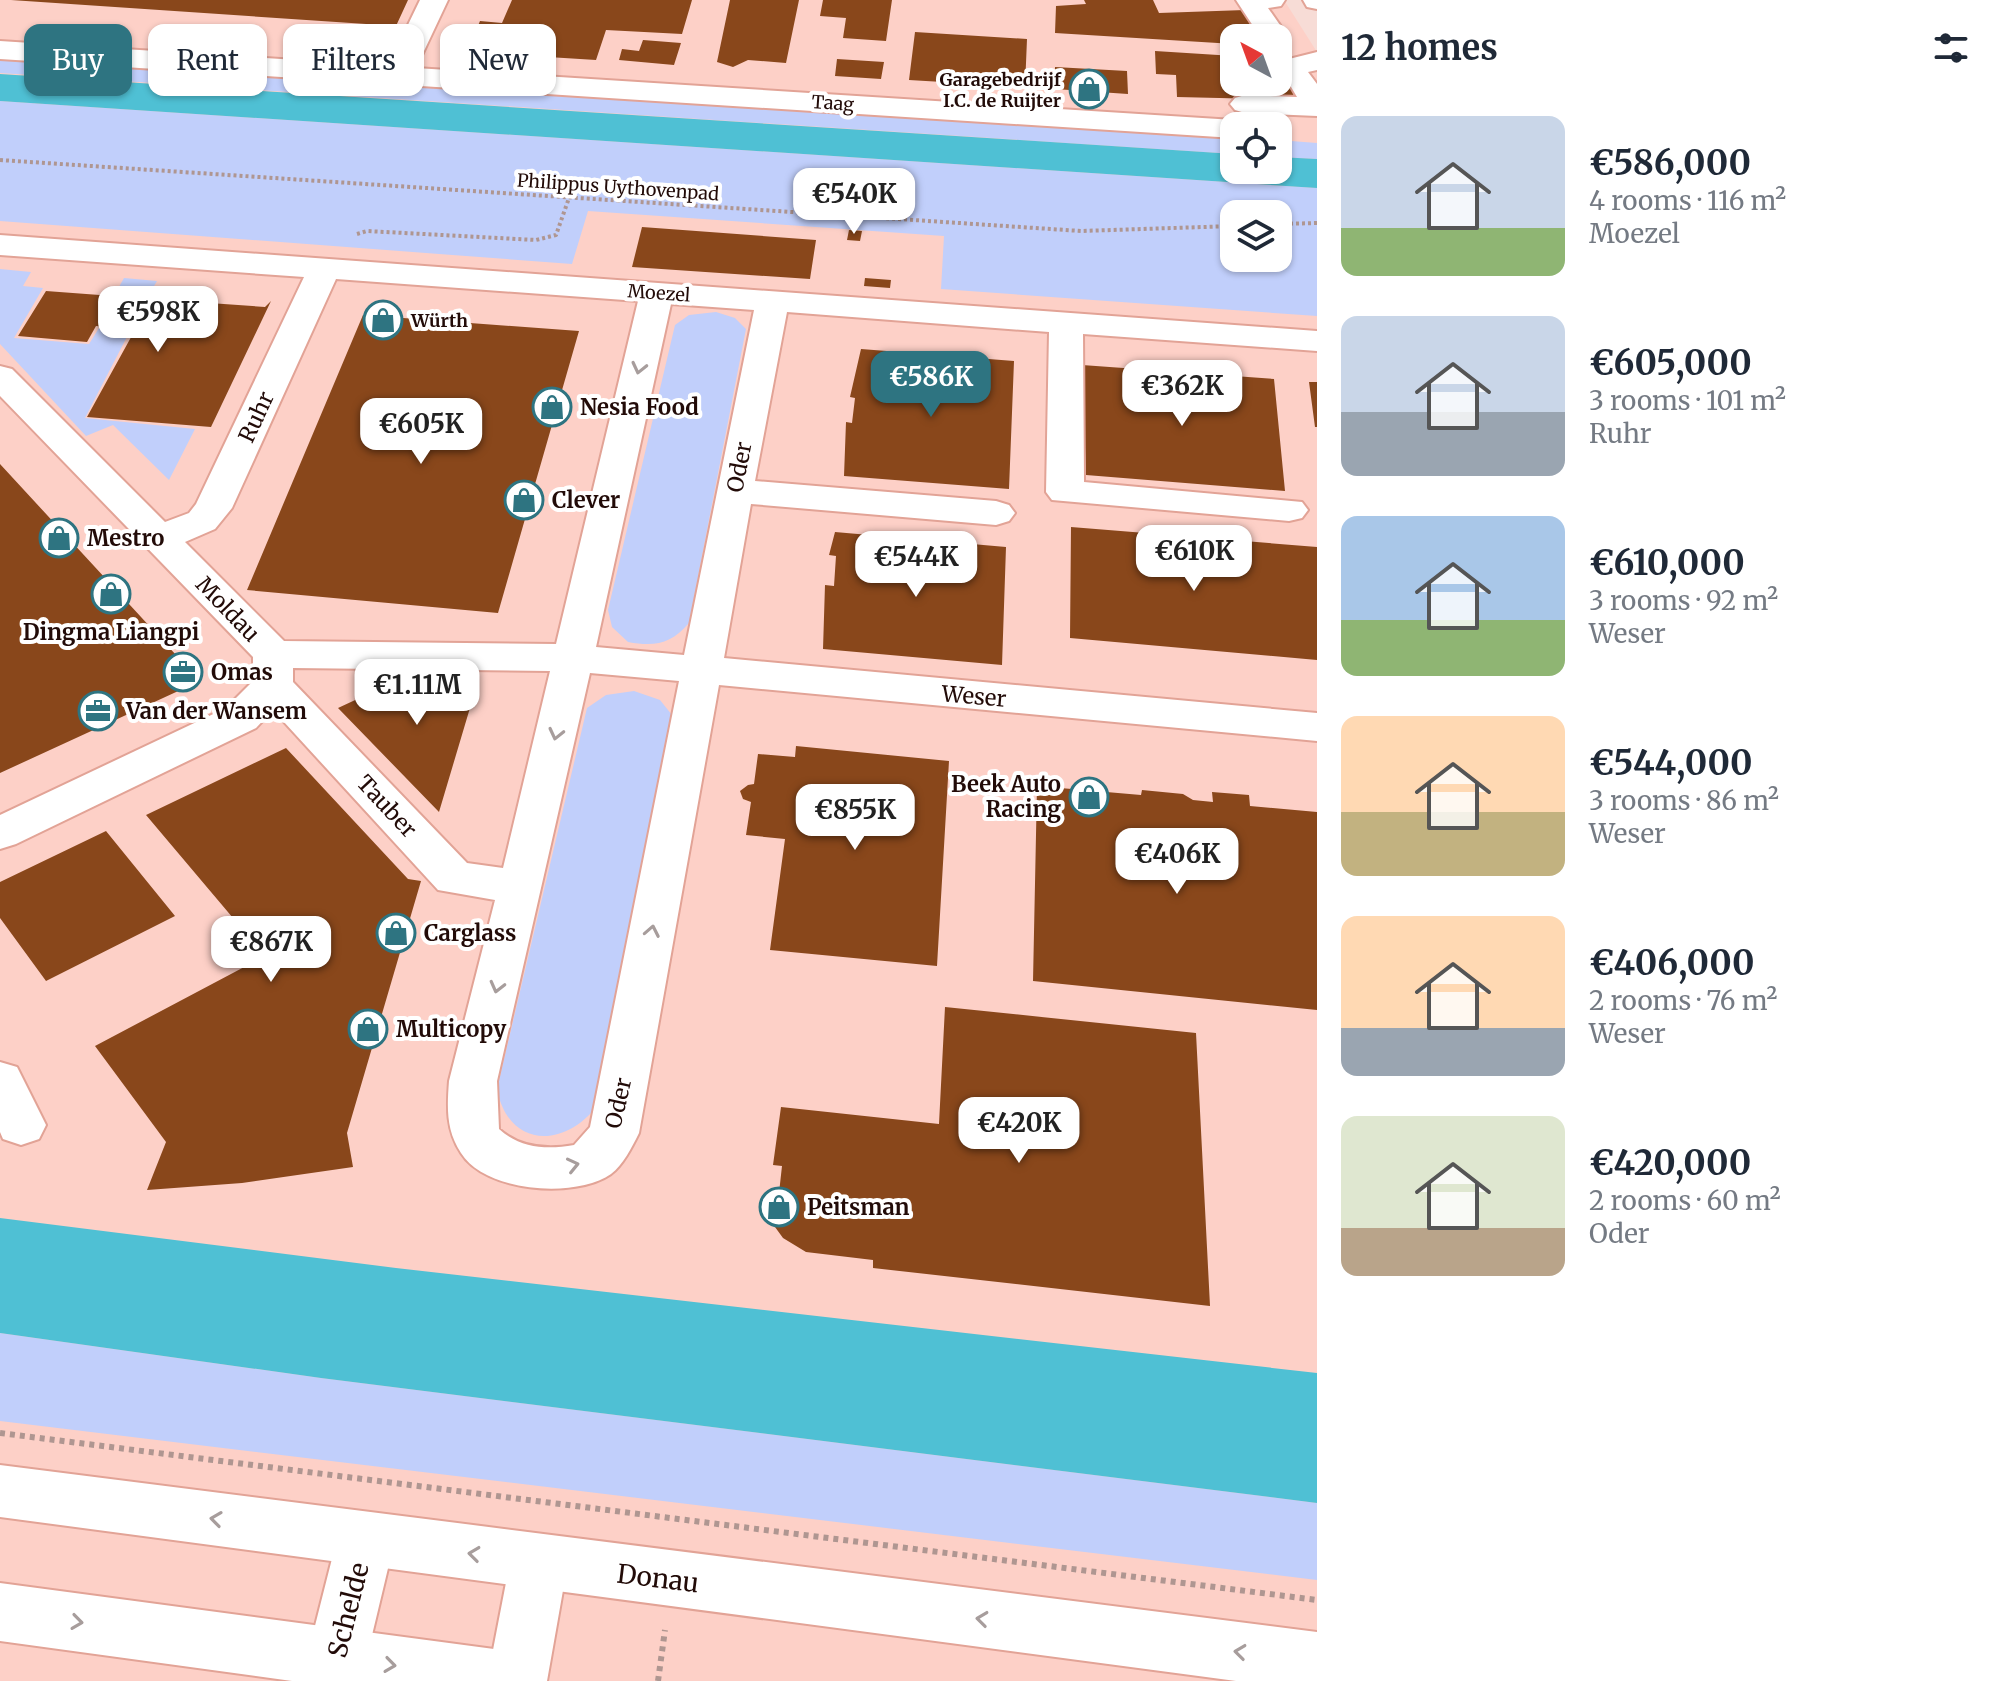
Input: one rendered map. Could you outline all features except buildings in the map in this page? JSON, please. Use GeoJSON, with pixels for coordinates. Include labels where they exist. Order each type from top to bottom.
{"type":"FeatureCollection","features":[{"type":"Feature","properties":{"kind":"street"},"geometry":{"type":"LineString","coordinates":[[422,24],[434,0]]}},
{"type":"Feature","properties":{"kind":"street"},"geometry":{"type":"LineString","coordinates":[[1265,24],[1249,1],[1271,0]]}},
{"type":"Feature","properties":{"kind":"street","name":"Taag"},"geometry":{"type":"LineString","coordinates":[[0,50],[283,68]]}},
{"type":"Feature","properties":{"kind":"street"},"geometry":{"type":"LineString","coordinates":[[1317,61],[1291,67],[1317,107]]}},
{"type":"Feature","properties":{"kind":"street","name":"Taag"},"geometry":{"type":"LineString","coordinates":[[424,76],[1220,116]]}},
{"type":"Feature","properties":{"kind":"street","name":"Taag"},"geometry":{"type":"LineString","coordinates":[[1278,112],[1317,107]]}},
{"type":"Feature","properties":{"kind":"street"},"geometry":{"type":"LineString","coordinates":[[1292,133],[1317,135]]}},
{"type":"Feature","properties":{"kind":"street","name":"Moezel"},"geometry":{"type":"LineString","coordinates":[[0,245],[1317,341]]}},
{"type":"Feature","properties":{"kind":"street","name":"Ruhr"},"geometry":{"type":"LineString","coordinates":[[159,538],[202,521],[213,508],[328,269]]}},
{"type":"Feature","properties":{"kind":"street","name":"Oder"},"geometry":{"type":"LineString","coordinates":[[657,292],[521,887],[473,1081],[471,1114],[480,1141],[507,1162],[551,1170],[592,1161],[614,1133],[773,301]]}},
{"type":"Feature","properties":{"kind":"street"},"geometry":{"type":"LineString","coordinates":[[1066,323],[1065,492],[1289,510]]}},
{"type":"Feature","properties":{"kind":"street","name":"Moldau"},"geometry":{"type":"LineString","coordinates":[[7,394],[159,538],[273,670],[574,658],[631,663]]}},
{"type":"Feature","properties":{"kind":"street"},"geometry":{"type":"LineString","coordinates":[[735,491],[996,513]]}},
{"type":"Feature","properties":{"kind":"street","name":"Weser"},"geometry":{"type":"LineString","coordinates":[[631,663],[1317,727]]}},
{"type":"Feature","properties":{"kind":"street"},"geometry":{"type":"LineString","coordinates":[[0,833],[241,718],[273,670]]}},
{"type":"Feature","properties":{"kind":"street","name":"Tauber"},"geometry":{"type":"LineString","coordinates":[[273,670],[454,878],[521,887]]}},
{"type":"Feature","properties":{"kind":"street"},"geometry":{"type":"LineString","coordinates":[[0,1081],[21,1125]]}},
{"type":"Feature","properties":{"kind":"street","name":"Donau"},"geometry":{"type":"LineString","coordinates":[[0,1491],[1317,1662]]}},
{"type":"Feature","properties":{"kind":"street","name":"Schelde"},"geometry":{"type":"LineString","coordinates":[[334,1669],[366,1539]]}},
{"type":"Feature","properties":{"kind":"street"},"geometry":{"type":"LineString","coordinates":[[517,1681],[539,1562]]}},
{"type":"Feature","properties":{"kind":"street"},"geometry":{"type":"LineString","coordinates":[[0,1612],[334,1669],[509,1681]]}},
{"type":"Feature","properties":{"kind":"path","name":"Philippus Uythovenpad"},"geometry":{"type":"LineString","coordinates":[[0,160],[1081,231],[1220,226]]}},
{"type":"Feature","properties":{"kind":"path"},"geometry":{"type":"LineString","coordinates":[[328,269],[345,241],[367,231],[547,238],[556,235],[569,198]]}},
{"type":"Feature","properties":{"kind":"path"},"geometry":{"type":"LineString","coordinates":[[1292,224],[1317,223]]}},
{"type":"Feature","properties":{"kind":"path"},"geometry":{"type":"LineString","coordinates":[[0,1433],[1317,1600]]}},
{"type":"Feature","properties":{"kind":"shaded area"},"geometry":{"type":"Polygon","coordinates":[[[0,0],[1284,0],[1317,52],[1317,1681],[0,1681],[0,0]]]}},
{"type":"Feature","properties":{"kind":"shaded area"},"geometry":{"type":"Polygon","coordinates":[[[0,57],[24,59],[24,75],[0,73],[0,57]]]}},
{"type":"Feature","properties":{"kind":"shaded area"},"geometry":{"type":"Polygon","coordinates":[[[132,66],[148,67],[148,83],[132,82],[132,66]]]}},
{"type":"Feature","properties":{"kind":"shaded area"},"geometry":{"type":"Polygon","coordinates":[[[0,74],[24,76],[24,96],[132,96],[132,83],[148,84],[148,96],[267,96],[267,91],[283,92],[283,96],[339,96],[1220,153],[1220,182],[0,101],[0,74]]]}},
{"type":"Feature","properties":{"kind":"shaded area"},"geometry":{"type":"Polygon","coordinates":[[[267,74],[283,75],[283,92],[267,91],[267,74]]]}},
{"type":"Feature","properties":{"kind":"shaded area"},"geometry":{"type":"Polygon","coordinates":[[[424,84],[440,86],[440,96],[556,96],[556,93],[1220,136],[1220,153],[350,96],[424,96],[424,84]]]}},
{"type":"Feature","properties":{"kind":"shaded area"},"geometry":{"type":"Polygon","coordinates":[[[0,101],[1220,182],[1220,184],[1317,188],[1317,316],[941,289],[944,236],[588,211],[572,264],[0,221],[0,101]]]}},
{"type":"Feature","properties":{"kind":"shaded area"},"geometry":{"type":"Polygon","coordinates":[[[1292,141],[1317,143],[1317,159],[1292,158],[1292,141]]]}},
{"type":"Feature","properties":{"kind":"shaded area"},"geometry":{"type":"Polygon","coordinates":[[[1292,158],[1317,159],[1317,188],[1256,184],[1292,184],[1292,158]]]}},
{"type":"Feature","properties":{"kind":"shaded area"},"geometry":{"type":"Polygon","coordinates":[[[0,269],[31,272],[23,286],[43,288],[14,338],[89,344],[99,328],[130,331],[85,418],[195,429],[169,480],[113,425],[86,436],[0,344],[0,269]]]}},
{"type":"Feature","properties":{"kind":"shaded area"},"geometry":{"type":"Polygon","coordinates":[[[124,278],[157,281],[139,312],[106,310],[124,278]]]}},
{"type":"Feature","properties":{"kind":"shaded area"},"geometry":{"type":"Polygon","coordinates":[[[716,312],[735,318],[746,329],[689,623],[669,640],[646,644],[628,642],[612,627],[608,610],[675,325],[689,315],[716,312]]]}},
{"type":"Feature","properties":{"kind":"shaded area"},"geometry":{"type":"Polygon","coordinates":[[[634,691],[660,700],[672,715],[600,1102],[572,1128],[541,1136],[526,1132],[514,1124],[504,1109],[497,1089],[587,708],[606,695],[634,691]]]}},
{"type":"Feature","properties":{"kind":"shaded area"},"geometry":{"type":"Polygon","coordinates":[[[0,1218],[396,1268],[1317,1373],[1317,1503],[321,1378],[0,1333],[0,1218]]]}},
{"type":"Feature","properties":{"kind":"shaded area"},"geometry":{"type":"Polygon","coordinates":[[[0,1333],[321,1378],[1317,1503],[1317,1580],[0,1421],[0,1333]]]}},
{"type":"Feature","properties":{"kind":"place","name":"Garagebedrijf I.C. de Ruijter"},"geometry":{"type":"Point","coordinates":[1089,89]}},
{"type":"Feature","properties":{"kind":"place","name":"Würth"},"geometry":{"type":"Point","coordinates":[383,320]}},
{"type":"Feature","properties":{"kind":"place","name":"Nesia Food"},"geometry":{"type":"Point","coordinates":[552,407]}},
{"type":"Feature","properties":{"kind":"place","name":"Clever"},"geometry":{"type":"Point","coordinates":[524,500]}},
{"type":"Feature","properties":{"kind":"place","name":"Mestro"},"geometry":{"type":"Point","coordinates":[59,538]}},
{"type":"Feature","properties":{"kind":"place","name":"Dingma Liangpi"},"geometry":{"type":"Point","coordinates":[111,594]}},
{"type":"Feature","properties":{"kind":"place","name":"Omas"},"geometry":{"type":"Point","coordinates":[183,672]}},
{"type":"Feature","properties":{"kind":"place","name":"Van der Wansem"},"geometry":{"type":"Point","coordinates":[98,711]}},
{"type":"Feature","properties":{"kind":"place","name":"Beek Auto Racing"},"geometry":{"type":"Point","coordinates":[1089,797]}},
{"type":"Feature","properties":{"kind":"place","name":"Carglass"},"geometry":{"type":"Point","coordinates":[396,933]}},
{"type":"Feature","properties":{"kind":"place","name":"Multicopy"},"geometry":{"type":"Point","coordinates":[368,1029]}},
{"type":"Feature","properties":{"kind":"place","name":"Peitsman"},"geometry":{"type":"Point","coordinates":[779,1207]}}]}
